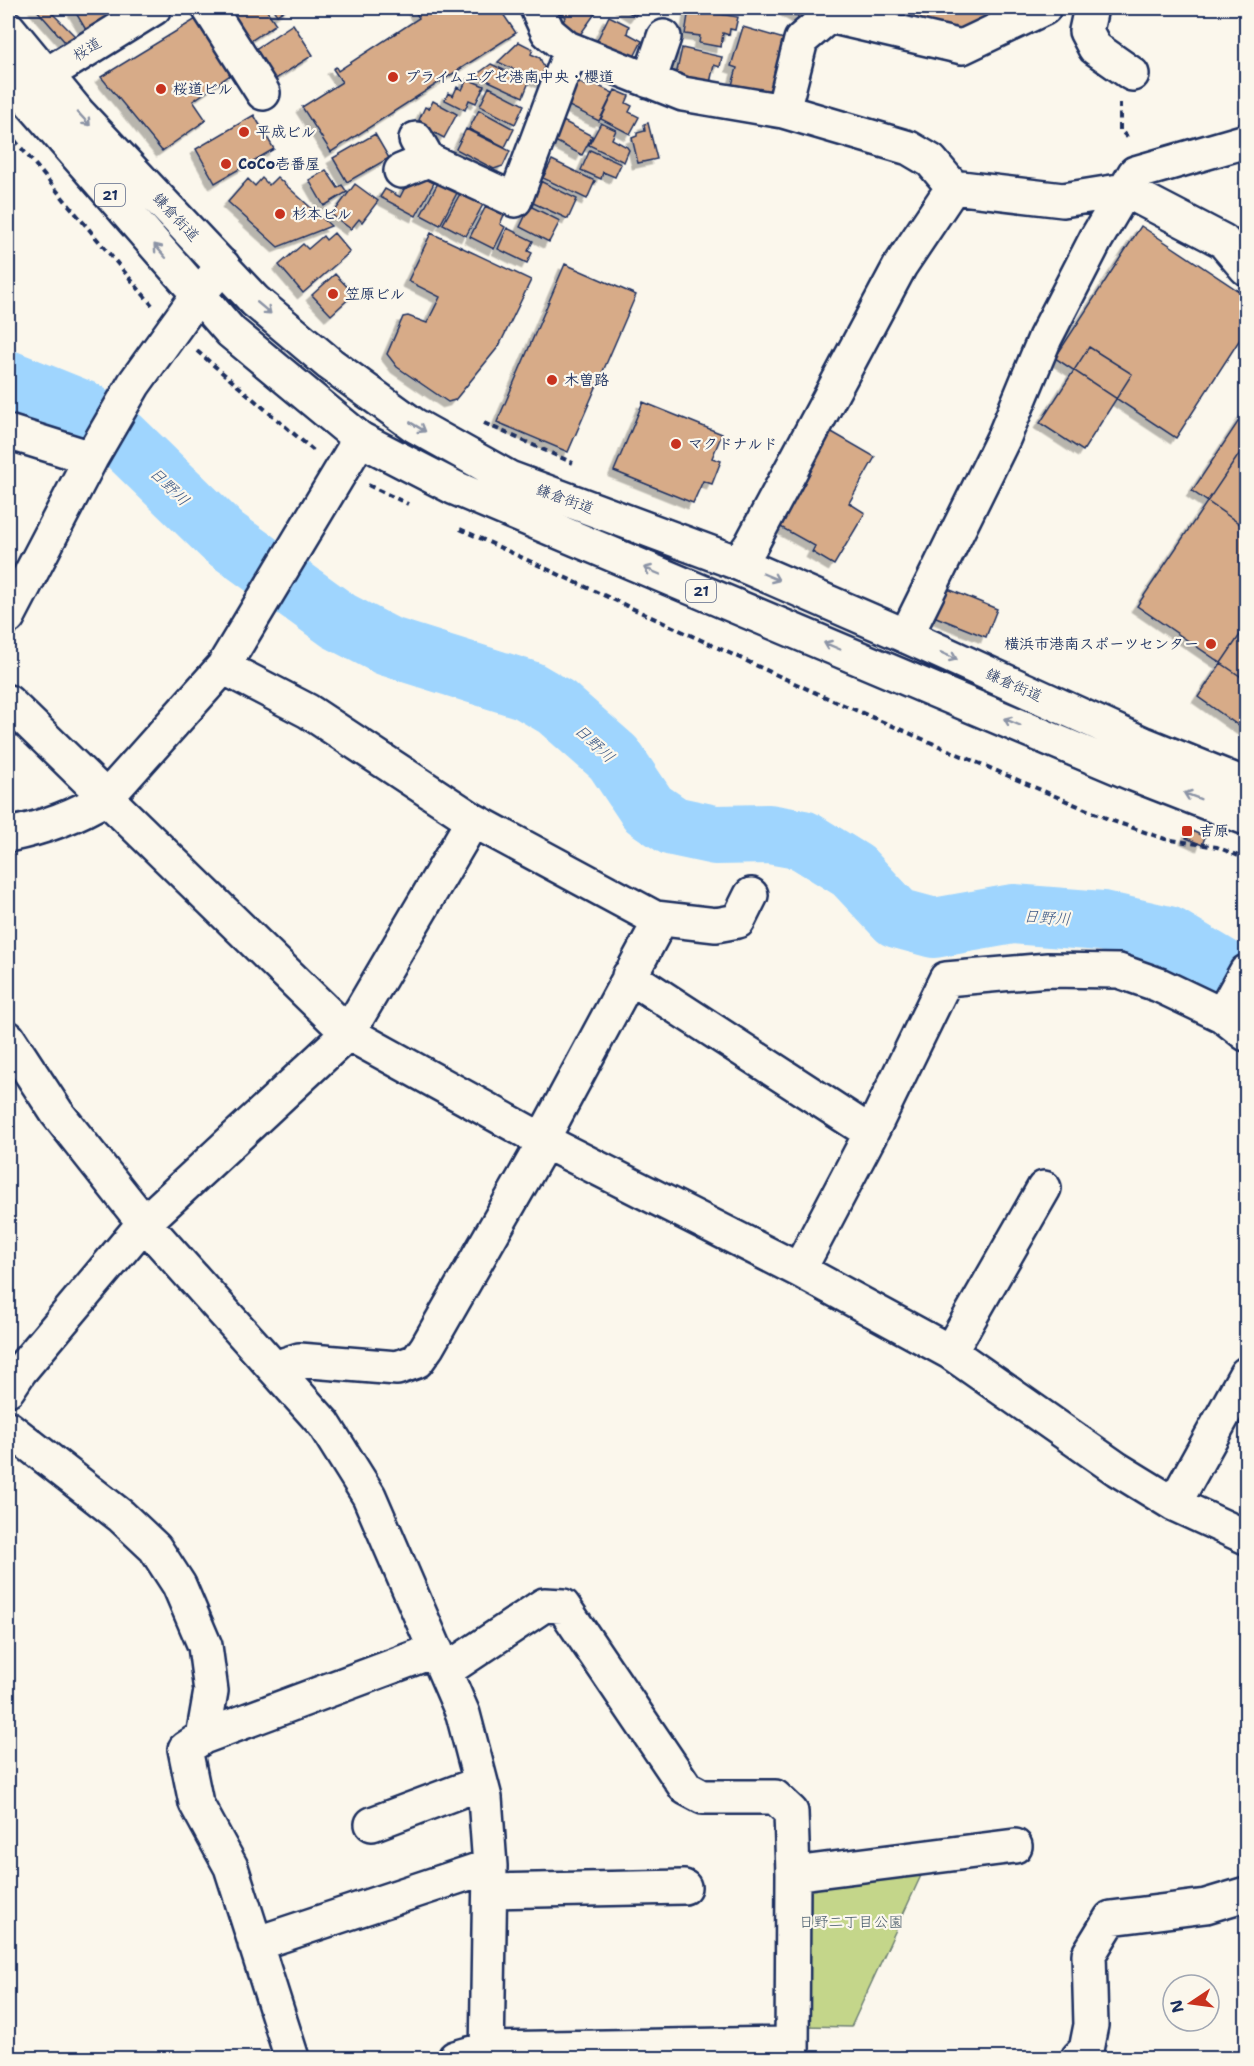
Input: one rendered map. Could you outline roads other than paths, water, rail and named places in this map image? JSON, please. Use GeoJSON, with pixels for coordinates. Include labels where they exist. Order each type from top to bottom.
{"type":"FeatureCollection","features":[{"type":"Feature","properties":{"kind":"street","name":"桜道"},"geometry":{"type":"LineString","coordinates":[[25,81],[154,8]]}},
{"type":"Feature","properties":{"kind":"street"},"geometry":{"type":"LineString","coordinates":[[208,8],[263,93]]}},
{"type":"Feature","properties":{"kind":"street"},"geometry":{"type":"LineString","coordinates":[[537,8],[548,32],[571,50],[683,94],[783,111],[909,148],[931,161],[953,187],[1063,200],[1125,190],[1223,241],[1246,268]]}},
{"type":"Feature","properties":{"kind":"street"},"geometry":{"type":"LineString","coordinates":[[783,111],[801,40],[835,12],[962,47],[1044,8]]}},
{"type":"Feature","properties":{"kind":"street"},"geometry":{"type":"LineString","coordinates":[[1091,8],[1086,32],[1095,48],[1126,87]]}},
{"type":"Feature","properties":{"kind":"street","name":"鎌倉街道"},"geometry":{"type":"LineString","coordinates":[[8,28],[25,81],[198,295],[231,333],[360,439],[455,488],[1120,768],[1246,818]]}},
{"type":"Feature","properties":{"kind":"street"},"geometry":{"type":"LineString","coordinates":[[649,81],[663,37]]}},
{"type":"Feature","properties":{"kind":"street"},"geometry":{"type":"LineString","coordinates":[[415,156],[515,200],[571,50]]}},
{"type":"Feature","properties":{"kind":"street","name":"鎌倉街道"},"geometry":{"type":"LineString","coordinates":[[25,81],[78,113],[255,301],[330,364],[414,425],[509,478],[738,563],[1144,744],[1246,785]]}},
{"type":"Feature","properties":{"kind":"street"},"geometry":{"type":"LineString","coordinates":[[906,636],[1004,437],[1045,338],[1096,239],[1135,173],[1246,141]]}},
{"type":"Feature","properties":{"kind":"street"},"geometry":{"type":"LineString","coordinates":[[738,563],[751,544],[900,266],[953,187]]}},
{"type":"Feature","properties":{"kind":"street"},"geometry":{"type":"LineString","coordinates":[[8,617],[93,453],[124,399],[198,295],[223,266]]}},
{"type":"Feature","properties":{"kind":"street"},"geometry":{"type":"LineString","coordinates":[[8,432],[93,453]]}},
{"type":"Feature","properties":{"kind":"street"},"geometry":{"type":"LineString","coordinates":[[8,835],[32,830],[83,812],[107,797],[223,667],[360,439]]}},
{"type":"Feature","properties":{"kind":"street"},"geometry":{"type":"LineString","coordinates":[[223,667],[308,711],[473,820],[656,918],[716,926],[738,921],[751,894]]}},
{"type":"Feature","properties":{"kind":"street"},"geometry":{"type":"LineString","coordinates":[[8,702],[348,1033],[544,1140],[799,1270],[950,1352],[1116,1468],[1174,1504],[1246,1537]]}},
{"type":"Feature","properties":{"kind":"street"},"geometry":{"type":"LineString","coordinates":[[8,1389],[20,1371],[144,1223],[348,1033],[473,820]]}},
{"type":"Feature","properties":{"kind":"street"},"geometry":{"type":"LineString","coordinates":[[274,1368],[299,1360],[397,1368],[417,1361],[544,1140],[661,919]]}},
{"type":"Feature","properties":{"kind":"street"},"geometry":{"type":"LineString","coordinates":[[799,1270],[871,1133],[946,979],[1048,970],[1119,971],[1159,985],[1232,1018],[1246,972]]}},
{"type":"Feature","properties":{"kind":"street"},"geometry":{"type":"LineString","coordinates":[[629,976],[871,1133]]}},
{"type":"Feature","properties":{"kind":"street"},"geometry":{"type":"LineString","coordinates":[[8,1038],[57,1113],[144,1223],[324,1424],[369,1496],[463,1714],[481,1783],[490,1878],[487,2054]]}},
{"type":"Feature","properties":{"kind":"street"},"geometry":{"type":"LineString","coordinates":[[950,1352],[1044,1188]]}},
{"type":"Feature","properties":{"kind":"street"},"geometry":{"type":"LineString","coordinates":[[1174,1504],[1246,1374]]}},
{"type":"Feature","properties":{"kind":"street"},"geometry":{"type":"LineString","coordinates":[[8,1428],[122,1516],[155,1548],[179,1585],[205,1646],[211,1691],[203,1737]]}},
{"type":"Feature","properties":{"kind":"street"},"geometry":{"type":"LineString","coordinates":[[292,2058],[231,1867],[196,1803],[185,1749],[203,1737],[441,1660],[544,1605],[563,1606],[686,1788],[703,1797],[774,1797],[791,1812],[792,2051],[487,2054],[455,2058]]}},
{"type":"Feature","properties":{"kind":"street"},"geometry":{"type":"LineString","coordinates":[[372,1824],[481,1783]]}},
{"type":"Feature","properties":{"kind":"street"},"geometry":{"type":"LineString","coordinates":[[793,1874],[1015,1846]]}},
{"type":"Feature","properties":{"kind":"street"},"geometry":{"type":"LineString","coordinates":[[255,1944],[490,1878],[684,1887]]}},
{"type":"Feature","properties":{"kind":"street"},"geometry":{"type":"LineString","coordinates":[[1078,2058],[1086,2050],[1091,2025],[1089,1954],[1111,1918],[1206,1906],[1246,1894]]}},
{"type":"Feature","properties":{"kind":"waterway","name":"日野川"},"geometry":{"type":"LineString","coordinates":[[8,380],[85,411],[121,438],[223,537],[339,621],[387,646],[527,690],[556,707],[614,758],[648,809],[673,826],[715,835],[769,834],[803,840],[853,871],[897,918],[934,928],[1013,914],[1102,921],[1168,936],[1246,984]]}},
{"type":"Feature","properties":{"kind":"place","name":"プライムエグゼ港南中央・櫻道"},"geometry":{"type":"Point","coordinates":[393,77]}},
{"type":"Feature","properties":{"kind":"place","name":"桜道ビル"},"geometry":{"type":"Point","coordinates":[161,89]}},
{"type":"Feature","properties":{"kind":"place","name":"平成ビル"},"geometry":{"type":"Point","coordinates":[244,132]}},
{"type":"Feature","properties":{"kind":"place","name":"CoCo壱番屋"},"geometry":{"type":"Point","coordinates":[226,164]}},
{"type":"Feature","properties":{"kind":"place","name":"杉本ビル"},"geometry":{"type":"Point","coordinates":[280,214]}},
{"type":"Feature","properties":{"kind":"place","name":"笠原ビル"},"geometry":{"type":"Point","coordinates":[333,294]}},
{"type":"Feature","properties":{"kind":"place","name":"木曽路"},"geometry":{"type":"Point","coordinates":[552,380]}},
{"type":"Feature","properties":{"kind":"place","name":"マクドナルド"},"geometry":{"type":"Point","coordinates":[676,444]}},
{"type":"Feature","properties":{"kind":"place","name":"横浜市港南スポーツセンター"},"geometry":{"type":"Point","coordinates":[1211,644]}},
{"type":"Feature","properties":{"kind":"place","name":"吉原"},"geometry":{"type":"Point","coordinates":[1187,831]}},
{"type":"Feature","properties":{"kind":"park label","name":"日野二丁目公園"},"geometry":{"type":"Point","coordinates":[851,1922]}}]}
